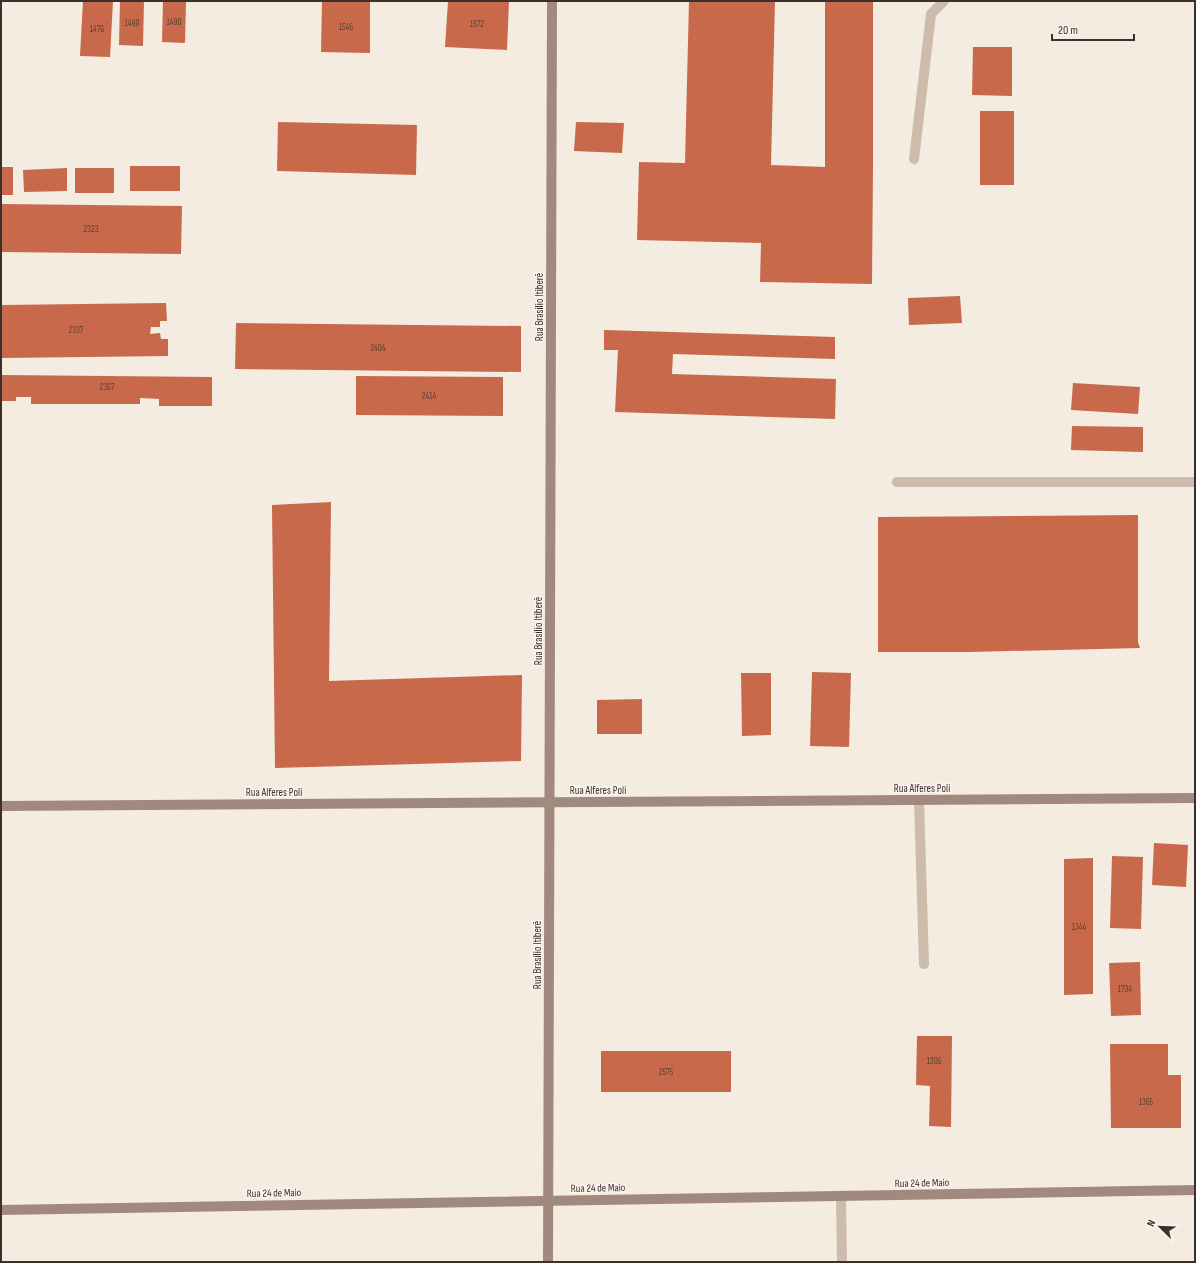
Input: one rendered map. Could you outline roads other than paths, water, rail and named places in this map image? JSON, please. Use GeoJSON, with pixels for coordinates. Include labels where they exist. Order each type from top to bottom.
{"type":"FeatureCollection","features":[{"type":"Feature","properties":{"kind":"street","name":"Rua Brasílio Itiberê"},"geometry":{"type":"LineString","coordinates":[[548,1262],[552,1]]}},
{"type":"Feature","properties":{"kind":"street","name":"Rua Alferes Poli"},"geometry":{"type":"LineString","coordinates":[[1,806],[1195,798]]}},
{"type":"Feature","properties":{"kind":"street","name":"Rua 24 de Maio"},"geometry":{"type":"LineString","coordinates":[[1,1210],[1195,1190]]}},
{"type":"Feature","properties":{"kind":"lane"},"geometry":{"type":"LineString","coordinates":[[914,159],[931,14],[944,1]]}},
{"type":"Feature","properties":{"kind":"lane"},"geometry":{"type":"LineString","coordinates":[[897,482],[1195,482]]}},
{"type":"Feature","properties":{"kind":"lane"},"geometry":{"type":"LineString","coordinates":[[919,800],[924,964]]}},
{"type":"Feature","properties":{"kind":"lane"},"geometry":{"type":"LineString","coordinates":[[841,1196],[842,1262]]}}]}
